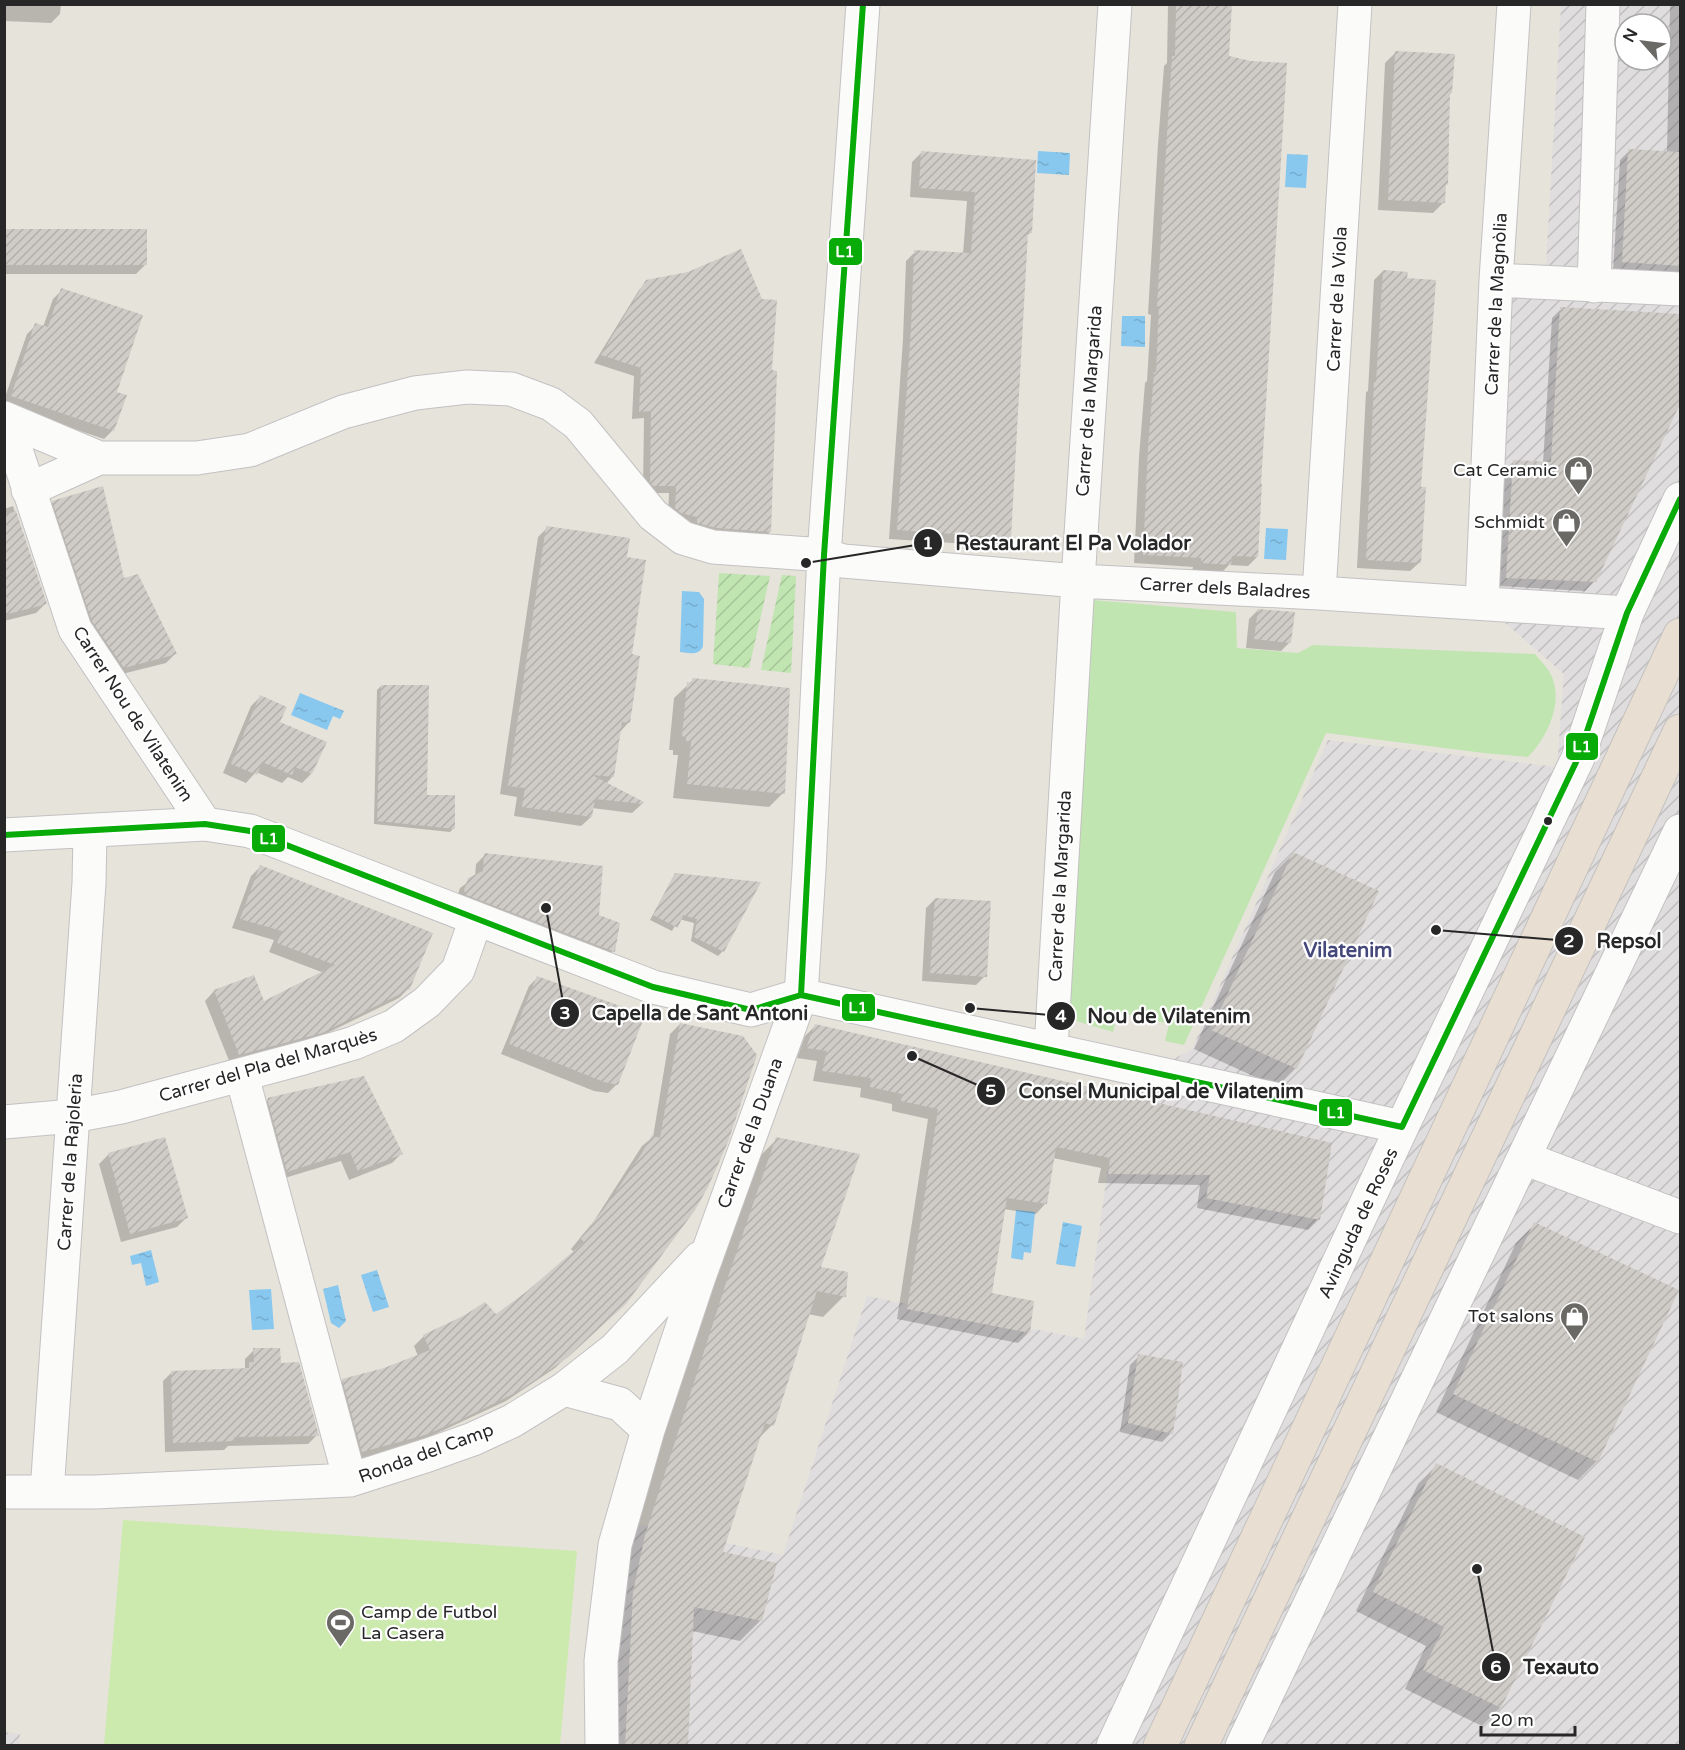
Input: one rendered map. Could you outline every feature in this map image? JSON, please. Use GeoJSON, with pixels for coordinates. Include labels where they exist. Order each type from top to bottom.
{"type":"FeatureCollection","features":[{"type":"Feature","properties":{"kind":"highway"},"geometry":{"type":"LineString","coordinates":[[1160,1746],[1680,635]]}},
{"type":"Feature","properties":{"kind":"highway"},"geometry":{"type":"LineString","coordinates":[[1201,1746],[1680,731]]}},
{"type":"Feature","properties":{"kind":"street","name":"Carrer de la Duana"},"geometry":{"type":"LineString","coordinates":[[602,1746],[601,1661],[615,1545],[648,1430],[708,1249],[801,994],[814,789],[824,555],[863,4]]}},
{"type":"Feature","properties":{"kind":"street","name":"Carrer de la Margarida"},"geometry":{"type":"LineString","coordinates":[[1051,1049],[1115,4]]}},
{"type":"Feature","properties":{"kind":"street","name":"Carrer de la Viola"},"geometry":{"type":"LineString","coordinates":[[1319,593],[1354,4]]}},
{"type":"Feature","properties":{"kind":"street","name":"Carrer de la Magnòlia"},"geometry":{"type":"LineString","coordinates":[[1482,603],[1496,279],[1514,4]]}},
{"type":"Feature","properties":{"kind":"street"},"geometry":{"type":"LineString","coordinates":[[1594,286],[1603,4]]}},
{"type":"Feature","properties":{"kind":"street"},"geometry":{"type":"LineString","coordinates":[[1496,279],[1680,289]]}},
{"type":"Feature","properties":{"kind":"street","name":"Carrer dels Baladres"},"geometry":{"type":"LineString","coordinates":[[99,458],[197,458],[250,450],[343,412],[415,393],[467,387],[511,389],[551,404],[578,424],[653,515],[683,538],[713,547],[824,555],[843,561],[1078,581],[1319,593],[1627,613]]}},
{"type":"Feature","properties":{"kind":"street"},"geometry":{"type":"LineString","coordinates":[[4,418],[99,458]]}},
{"type":"Feature","properties":{"kind":"street","name":"Carrer Nou de Vilatenim"},"geometry":{"type":"LineString","coordinates":[[4,434],[14,444],[75,629],[206,824]]}},
{"type":"Feature","properties":{"kind":"street"},"geometry":{"type":"LineString","coordinates":[[28,490],[99,458]]}},
{"type":"Feature","properties":{"kind":"street","name":"Avinguda de Roses"},"geometry":{"type":"LineString","coordinates":[[1113,1746],[1402,1127],[1578,758],[1627,613],[1680,500]]}},
{"type":"Feature","properties":{"kind":"street","name":"Carrer Nou de Vilatenim"},"geometry":{"type":"LineString","coordinates":[[4,835],[206,824],[250,831],[653,987],[751,1010],[801,994]]}},
{"type":"Feature","properties":{"kind":"street","name":"Carrer de la Rajoleria"},"geometry":{"type":"LineString","coordinates":[[47,1492],[89,883],[90,831]]}},
{"type":"Feature","properties":{"kind":"street"},"geometry":{"type":"LineString","coordinates":[[1242,1746],[1680,831]]}},
{"type":"Feature","properties":{"kind":"street","name":"Carrer del Pla del Marquès"},"geometry":{"type":"LineString","coordinates":[[4,1122],[73,1116],[121,1107],[242,1076],[354,1043],[394,1026],[427,1002],[458,970],[476,919]]}},
{"type":"Feature","properties":{"kind":"street"},"geometry":{"type":"LineString","coordinates":[[801,994],[1402,1127]]}},
{"type":"Feature","properties":{"kind":"street"},"geometry":{"type":"LineString","coordinates":[[242,1076],[350,1480]]}},
{"type":"Feature","properties":{"kind":"street"},"geometry":{"type":"LineString","coordinates":[[1524,1158],[1680,1217]]}},
{"type":"Feature","properties":{"kind":"street","name":"Ronda del Camp"},"geometry":{"type":"LineString","coordinates":[[4,1492],[95,1492],[350,1480],[473,1439],[512,1421],[564,1389],[615,1349],[708,1249]]}},
{"type":"Feature","properties":{"kind":"street"},"geometry":{"type":"LineString","coordinates":[[564,1389],[620,1404],[648,1430]]}},
{"type":"Feature","properties":{"kind":"shaded area"},"geometry":{"type":"Polygon","coordinates":[[[1561,5],[1680,5],[1680,1745],[615,1746],[616,1669],[633,1523],[783,1555],[867,1296],[1084,1339],[1119,1089],[1192,1049],[1328,740],[1557,767],[1564,674],[1482,603],[1496,280],[1545,282],[1561,5]]]}},
{"type":"Feature","properties":{"kind":"shaded area"},"geometry":{"type":"Polygon","coordinates":[[[5,1732],[20,1734],[19,1745],[5,1745],[5,1732]]]}},
{"type":"Feature","properties":{"kind":"green space"},"geometry":{"type":"Polygon","coordinates":[[[719,573],[770,576],[749,668],[713,664],[719,573]]]}},
{"type":"Feature","properties":{"kind":"green space"},"geometry":{"type":"Polygon","coordinates":[[[782,575],[796,576],[791,673],[761,670],[782,575]]]}},
{"type":"Feature","properties":{"kind":"green space"},"geometry":{"type":"Polygon","coordinates":[[[1092,600],[1236,612],[1237,648],[1298,653],[1313,645],[1535,654],[1552,677],[1556,698],[1554,709],[1547,730],[1528,757],[1326,733],[1184,1045],[1165,1041],[1169,1024],[1118,1012],[1113,1032],[1063,1017],[1092,600]]]}},
{"type":"Feature","properties":{"kind":"green space","name":"Camp de Futbol La Casera"},"geometry":{"type":"Polygon","coordinates":[[[123,1520],[577,1551],[560,1745],[104,1745],[123,1520]]]}},
{"type":"Feature","properties":{"kind":"water"},"geometry":{"type":"Polygon","coordinates":[[[1038,151],[1070,153],[1069,175],[1037,173],[1038,151]]]}},
{"type":"Feature","properties":{"kind":"water"},"geometry":{"type":"Polygon","coordinates":[[[1287,154],[1308,155],[1306,188],[1285,187],[1287,154]]]}},
{"type":"Feature","properties":{"kind":"water"},"geometry":{"type":"Polygon","coordinates":[[[1122,316],[1145,316],[1145,347],[1121,346],[1122,316]]]}},
{"type":"Feature","properties":{"kind":"water"},"geometry":{"type":"Polygon","coordinates":[[[1266,528],[1288,529],[1286,560],[1264,559],[1266,528]]]}},
{"type":"Feature","properties":{"kind":"water"},"geometry":{"type":"Polygon","coordinates":[[[682,591],[699,592],[704,599],[703,646],[697,653],[680,652],[682,591]]]}},
{"type":"Feature","properties":{"kind":"water"},"geometry":{"type":"Polygon","coordinates":[[[300,693],[344,711],[340,719],[333,716],[327,730],[291,715],[300,693]]]}},
{"type":"Feature","properties":{"kind":"water"},"geometry":{"type":"Polygon","coordinates":[[[1016,1210],[1035,1212],[1031,1253],[1024,1252],[1023,1260],[1011,1258],[1016,1210]]]}},
{"type":"Feature","properties":{"kind":"water"},"geometry":{"type":"Polygon","coordinates":[[[1063,1222],[1082,1226],[1075,1267],[1056,1264],[1063,1222]]]}},
{"type":"Feature","properties":{"kind":"water"},"geometry":{"type":"Polygon","coordinates":[[[151,1250],[159,1282],[146,1286],[141,1263],[132,1265],[130,1256],[151,1250]]]}},
{"type":"Feature","properties":{"kind":"water"},"geometry":{"type":"Polygon","coordinates":[[[377,1270],[389,1307],[373,1312],[361,1275],[377,1270]]]}},
{"type":"Feature","properties":{"kind":"water"},"geometry":{"type":"Polygon","coordinates":[[[338,1285],[346,1321],[339,1328],[331,1323],[323,1289],[338,1285]]]}},
{"type":"Feature","properties":{"kind":"water"},"geometry":{"type":"Polygon","coordinates":[[[271,1289],[274,1329],[252,1330],[249,1290],[271,1289]]]}},
{"type":"Feature","properties":{"kind":"building"},"geometry":{"type":"Polygon","coordinates":[[[1176,4],[1232,4],[1229,56],[1251,61],[1287,63],[1258,557],[1232,556],[1231,565],[1201,563],[1201,558],[1143,555],[1148,447],[1154,372],[1156,372],[1159,306],[1157,306],[1172,56],[1175,56],[1176,4]]]}},
{"type":"Feature","properties":{"kind":"building"},"geometry":{"type":"Polygon","coordinates":[[[1395,51],[1455,54],[1452,93],[1450,93],[1448,185],[1446,184],[1445,203],[1388,200],[1395,51]]]}},
{"type":"Feature","properties":{"kind":"building"},"geometry":{"type":"Polygon","coordinates":[[[1628,149],[1680,152],[1680,266],[1622,262],[1628,149]]]}},
{"type":"Feature","properties":{"kind":"building"},"geometry":{"type":"Polygon","coordinates":[[[921,151],[1036,160],[1032,233],[1028,233],[1011,538],[897,530],[914,250],[971,253],[975,192],[919,188],[921,151]]]}},
{"type":"Feature","properties":{"kind":"building"},"geometry":{"type":"Polygon","coordinates":[[[4,229],[147,229],[147,265],[4,265],[4,229]]]}},
{"type":"Feature","properties":{"kind":"building"},"geometry":{"type":"Polygon","coordinates":[[[741,249],[762,299],[777,300],[772,370],[777,371],[771,532],[716,528],[697,523],[697,517],[681,513],[675,508],[676,486],[653,486],[650,482],[651,411],[639,412],[641,368],[601,355],[646,280],[688,272],[741,249]]]}},
{"type":"Feature","properties":{"kind":"building"},"geometry":{"type":"Polygon","coordinates":[[[1383,270],[1408,272],[1407,278],[1436,280],[1421,487],[1426,487],[1421,563],[1366,560],[1374,382],[1376,382],[1383,270]]]}},
{"type":"Feature","properties":{"kind":"building"},"geometry":{"type":"Polygon","coordinates":[[[61,288],[143,315],[117,392],[127,395],[114,431],[11,396],[35,323],[48,327],[61,288]]]}},
{"type":"Feature","properties":{"kind":"building"},"geometry":{"type":"Polygon","coordinates":[[[1560,307],[1680,314],[1680,404],[1596,582],[1506,578],[1513,460],[1551,462],[1560,307]]]}},
{"type":"Feature","properties":{"kind":"building"},"geometry":{"type":"Polygon","coordinates":[[[103,486],[124,578],[138,574],[177,654],[124,668],[92,621],[52,501],[103,486]]]}},
{"type":"Feature","properties":{"kind":"building"},"geometry":{"type":"Polygon","coordinates":[[[16,511],[47,604],[4,615],[4,515],[16,511]]]}},
{"type":"Feature","properties":{"kind":"building"},"geometry":{"type":"Polygon","coordinates":[[[546,526],[630,538],[627,557],[646,560],[632,654],[640,656],[630,723],[622,722],[614,777],[592,775],[644,802],[643,804],[595,799],[592,817],[522,807],[525,788],[508,786],[546,526]]]}},
{"type":"Feature","properties":{"kind":"building"},"geometry":{"type":"Polygon","coordinates":[[[1258,609],[1295,612],[1291,643],[1254,639],[1258,609]]]}},
{"type":"Feature","properties":{"kind":"building"},"geometry":{"type":"Polygon","coordinates":[[[692,678],[790,688],[785,794],[687,784],[691,742],[686,741],[686,737],[682,736],[687,682],[692,683],[692,678]]]}},
{"type":"Feature","properties":{"kind":"building"},"geometry":{"type":"Polygon","coordinates":[[[381,685],[429,685],[427,795],[455,795],[455,829],[377,821],[381,685]]]}},
{"type":"Feature","properties":{"kind":"building"},"geometry":{"type":"Polygon","coordinates":[[[260,695],[287,707],[280,722],[327,742],[312,774],[295,767],[292,775],[262,762],[257,775],[231,764],[260,695]]]}},
{"type":"Feature","properties":{"kind":"building"},"geometry":{"type":"Polygon","coordinates":[[[1293,852],[1379,891],[1297,1069],[1211,1030],[1293,852]]]}},
{"type":"Feature","properties":{"kind":"building"},"geometry":{"type":"Polygon","coordinates":[[[484,853],[603,866],[599,915],[620,923],[615,952],[466,895],[464,890],[468,878],[483,871],[484,853]]]}},
{"type":"Feature","properties":{"kind":"building"},"geometry":{"type":"Polygon","coordinates":[[[260,865],[433,933],[410,989],[322,1033],[239,1055],[214,990],[254,975],[264,1001],[335,965],[277,943],[282,931],[240,919],[260,865]]]}},
{"type":"Feature","properties":{"kind":"building"},"geometry":{"type":"Polygon","coordinates":[[[675,873],[761,882],[724,952],[694,937],[697,919],[683,915],[678,928],[653,915],[675,873]]]}},
{"type":"Feature","properties":{"kind":"building"},"geometry":{"type":"Polygon","coordinates":[[[935,898],[991,901],[987,977],[930,973],[935,898]]]}},
{"type":"Feature","properties":{"kind":"building"},"geometry":{"type":"Polygon","coordinates":[[[537,976],[645,1015],[618,1085],[604,1082],[509,1044],[537,976]]]}},
{"type":"Feature","properties":{"kind":"building"},"geometry":{"type":"Polygon","coordinates":[[[680,1023],[743,1036],[757,1055],[728,1142],[708,1187],[695,1210],[626,1304],[567,1358],[517,1392],[425,1435],[362,1452],[342,1379],[384,1368],[430,1350],[423,1335],[465,1315],[485,1302],[496,1314],[526,1292],[584,1242],[580,1238],[604,1209],[652,1135],[660,1138],[680,1023]]]}},
{"type":"Feature","properties":{"kind":"building"},"geometry":{"type":"Polygon","coordinates":[[[815,1024],[1332,1143],[1320,1220],[1206,1198],[1210,1175],[1108,1174],[1110,1158],[1056,1147],[1047,1204],[1007,1198],[992,1293],[1034,1301],[1030,1333],[907,1309],[938,1109],[901,1101],[902,1094],[870,1087],[871,1078],[822,1071],[827,1051],[806,1048],[815,1024]]]}},
{"type":"Feature","properties":{"kind":"building"},"geometry":{"type":"Polygon","coordinates":[[[364,1076],[403,1154],[358,1171],[350,1152],[287,1172],[267,1098],[364,1076]]]}},
{"type":"Feature","properties":{"kind":"building"},"geometry":{"type":"Polygon","coordinates":[[[165,1137],[188,1218],[130,1234],[108,1153],[165,1137]]]}},
{"type":"Feature","properties":{"kind":"building"},"geometry":{"type":"Polygon","coordinates":[[[776,1137],[860,1154],[821,1267],[848,1272],[846,1297],[817,1291],[774,1426],[765,1423],[723,1552],[777,1563],[762,1621],[694,1607],[688,1746],[625,1746],[633,1592],[645,1535],[726,1283],[776,1137]]]}},
{"type":"Feature","properties":{"kind":"building"},"geometry":{"type":"Polygon","coordinates":[[[1534,1222],[1679,1290],[1598,1462],[1453,1394],[1534,1222]]]}},
{"type":"Feature","properties":{"kind":"building"},"geometry":{"type":"Polygon","coordinates":[[[253,1348],[280,1348],[281,1363],[299,1362],[319,1436],[234,1437],[235,1441],[173,1443],[171,1371],[249,1368],[249,1362],[254,1362],[253,1348]]]}},
{"type":"Feature","properties":{"kind":"building"},"geometry":{"type":"Polygon","coordinates":[[[1138,1354],[1183,1362],[1173,1434],[1128,1423],[1138,1354]]]}},
{"type":"Feature","properties":{"kind":"building"},"geometry":{"type":"Polygon","coordinates":[[[1436,1463],[1585,1537],[1501,1708],[1423,1670],[1444,1627],[1373,1592],[1436,1463]]]}},
{"type":"Feature","properties":{"kind":"transit line","name":"L1"},"geometry":{"type":"LineString","coordinates":[[801,995],[824,555],[863,4]]}},
{"type":"Feature","properties":{"kind":"transit line","name":"L1"},"geometry":{"type":"LineString","coordinates":[[4,835],[205,824],[250,831],[653,987],[751,1010],[801,995],[1402,1127],[1578,758],[1627,613],[1680,499]]}},
{"type":"Feature","properties":{"kind":"place","name":"Cat Ceramic"},"geometry":{"type":"Point","coordinates":[1578,496]}},
{"type":"Feature","properties":{"kind":"place","name":"Schmidt"},"geometry":{"type":"Point","coordinates":[1566,548]}},
{"type":"Feature","properties":{"kind":"place","name":"Restaurant El Pa Volador"},"geometry":{"type":"Point","coordinates":[806,563]}},
{"type":"Feature","properties":{"kind":"place","name":"Capella de Sant Antoni"},"geometry":{"type":"Point","coordinates":[546,908]}},
{"type":"Feature","properties":{"kind":"place","name":"Repsol"},"geometry":{"type":"Point","coordinates":[1436,930]}},
{"type":"Feature","properties":{"kind":"place","name":"Nou de Vilatenim"},"geometry":{"type":"Point","coordinates":[970,1008]}},
{"type":"Feature","properties":{"kind":"place","name":"Consel Municipal de Vilatenim"},"geometry":{"type":"Point","coordinates":[912,1056]}},
{"type":"Feature","properties":{"kind":"place","name":"Tot salons"},"geometry":{"type":"Point","coordinates":[1575,1342]}},
{"type":"Feature","properties":{"kind":"place","name":"Texauto"},"geometry":{"type":"Point","coordinates":[1477,1569]}},
{"type":"Feature","properties":{"kind":"place","name":"Camp de Futbol La Casera"},"geometry":{"type":"Point","coordinates":[340,1648]}},
{"type":"Feature","properties":{"kind":"district","name":"Vilatenim"},"geometry":{"type":"Point","coordinates":[1348,951]}}]}
